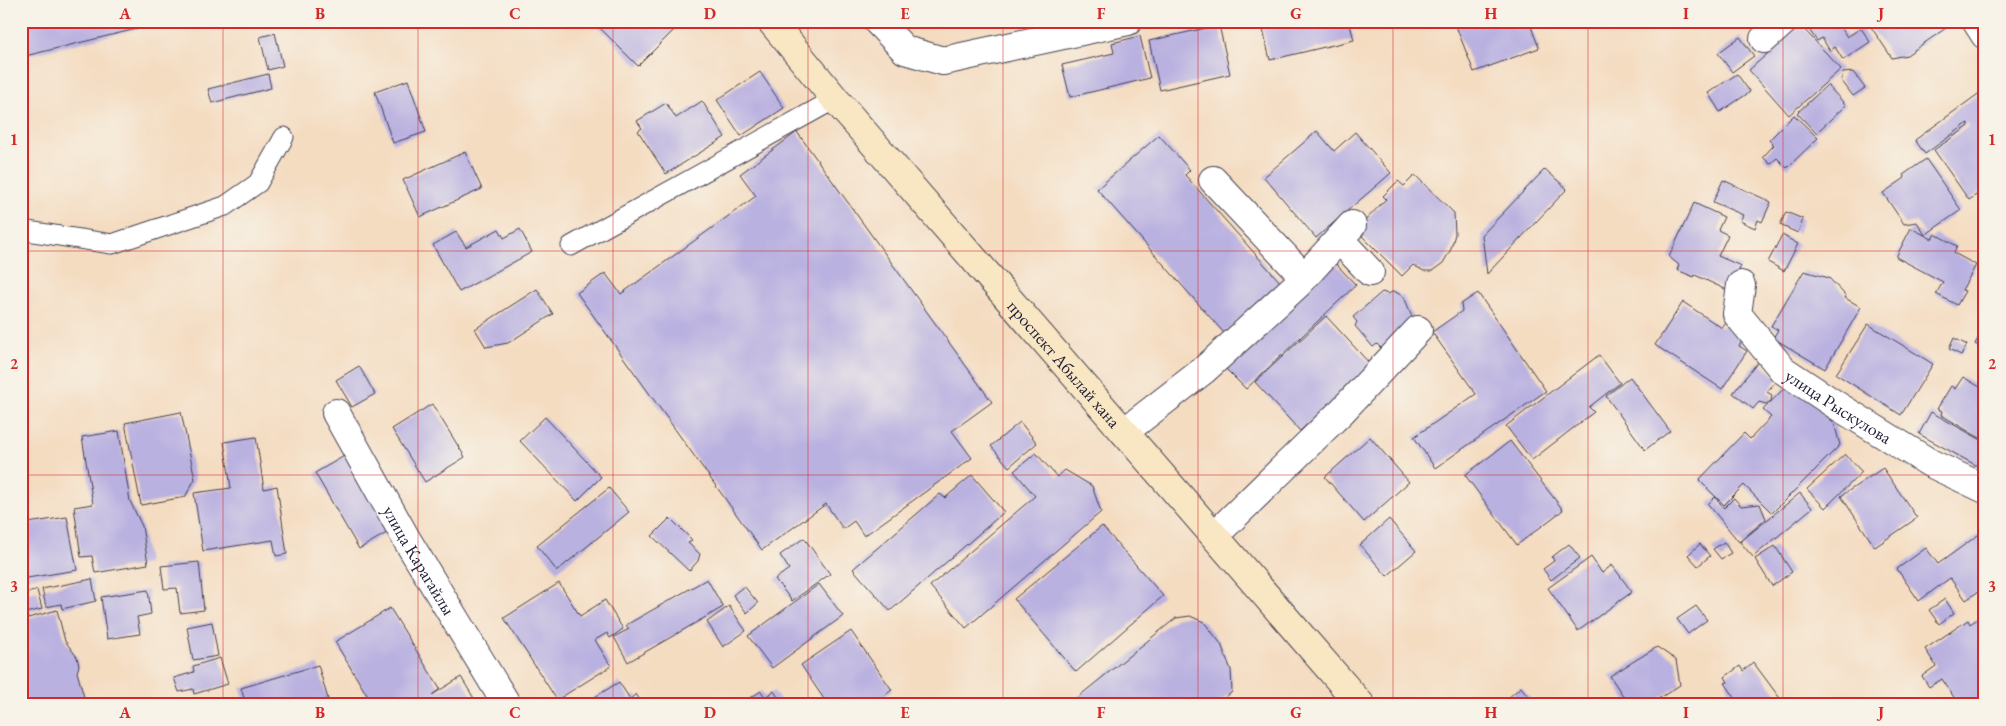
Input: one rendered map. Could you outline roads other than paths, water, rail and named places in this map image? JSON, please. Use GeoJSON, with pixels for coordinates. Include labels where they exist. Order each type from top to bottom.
{"type":"FeatureCollection","features":[{"type":"Feature","properties":{"kind":"main road","name":"проспект Абылай хана"},"geometry":{"type":"LineString","coordinates":[[773,22],[835,99],[1361,705]]}},
{"type":"Feature","properties":{"kind":"street"},"geometry":{"type":"LineString","coordinates":[[877,21],[905,50],[942,62],[1128,21]]}},
{"type":"Feature","properties":{"kind":"street"},"geometry":{"type":"LineString","coordinates":[[1764,39],[1784,21]]}},
{"type":"Feature","properties":{"kind":"street"},"geometry":{"type":"LineString","coordinates":[[1976,21],[1985,35]]}},
{"type":"Feature","properties":{"kind":"street"},"geometry":{"type":"LineString","coordinates":[[1213,180],[1304,277]]}},
{"type":"Feature","properties":{"kind":"street"},"geometry":{"type":"LineString","coordinates":[[1124,432],[1204,370],[1304,277],[1346,232],[1370,272]]}},
{"type":"Feature","properties":{"kind":"street","name":"улица Рыскулова"},"geometry":{"type":"LineString","coordinates":[[1741,285],[1737,314],[1783,370],[1930,463],[1985,489]]}},
{"type":"Feature","properties":{"kind":"street"},"geometry":{"type":"LineString","coordinates":[[1215,535],[1342,410],[1418,330]]}},
{"type":"Feature","properties":{"kind":"street","name":"улица Карагайлы"},"geometry":{"type":"LineString","coordinates":[[336,412],[406,540],[507,705]]}},
{"type":"Feature","properties":{"kind":"lane"},"geometry":{"type":"LineString","coordinates":[[571,246],[835,99]]}},
{"type":"Feature","properties":{"kind":"lane"},"geometry":{"type":"LineString","coordinates":[[21,230],[112,244],[225,206],[258,183],[284,137]]}}]}
